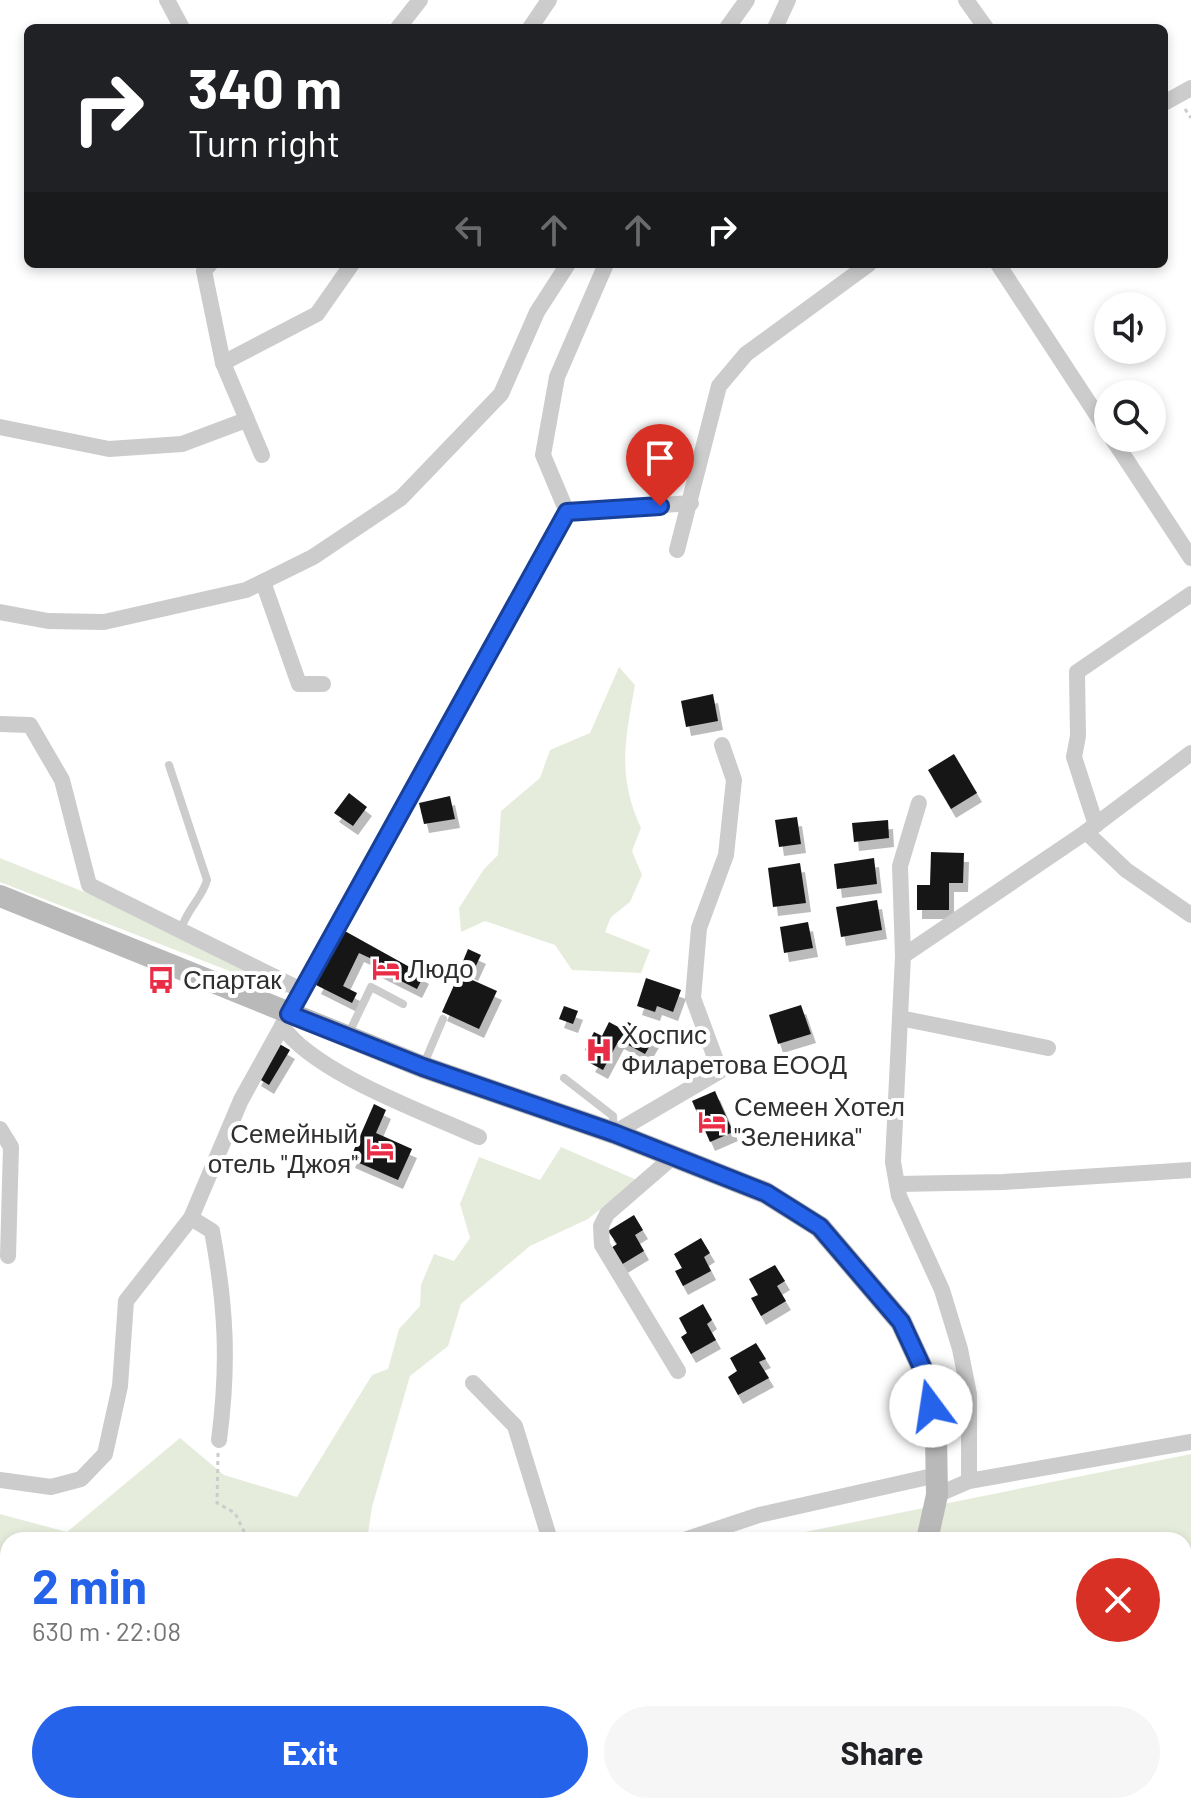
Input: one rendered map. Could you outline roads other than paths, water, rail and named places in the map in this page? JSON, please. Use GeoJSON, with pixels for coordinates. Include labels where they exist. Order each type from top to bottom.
{"type":"FeatureCollection","features":[{"type":"Feature","properties":{"kind":"main road"},"geometry":{"type":"LineString","coordinates":[[0,896],[285,1020],[347,1036],[423,1067],[614,1133],[766,1193],[820,1227],[901,1322],[926,1376],[936,1435],[937,1485],[928,1532]]}},
{"type":"Feature","properties":{"kind":"street"},"geometry":{"type":"LineString","coordinates":[[167,0],[180,24]]}},
{"type":"Feature","properties":{"kind":"street"},"geometry":{"type":"LineString","coordinates":[[401,24],[420,0]]}},
{"type":"Feature","properties":{"kind":"street"},"geometry":{"type":"LineString","coordinates":[[533,24],[549,0]]}},
{"type":"Feature","properties":{"kind":"street"},"geometry":{"type":"LineString","coordinates":[[730,24],[747,0]]}},
{"type":"Feature","properties":{"kind":"street"},"geometry":{"type":"LineString","coordinates":[[777,24],[788,0]]}},
{"type":"Feature","properties":{"kind":"street"},"geometry":{"type":"LineString","coordinates":[[966,0],[983,24]]}},
{"type":"Feature","properties":{"kind":"street"},"geometry":{"type":"LineString","coordinates":[[1168,101],[1191,88]]}},
{"type":"Feature","properties":{"kind":"street"},"geometry":{"type":"LineString","coordinates":[[207,268],[223,363],[262,455]]}},
{"type":"Feature","properties":{"kind":"street"},"geometry":{"type":"LineString","coordinates":[[223,363],[317,314],[349,268]]}},
{"type":"Feature","properties":{"kind":"street"},"geometry":{"type":"LineString","coordinates":[[0,612],[48,621],[104,622],[246,590],[313,557],[401,498],[501,394],[537,312],[565,268]]}},
{"type":"Feature","properties":{"kind":"street"},"geometry":{"type":"LineString","coordinates":[[567,512],[543,455],[557,377],[604,268]]}},
{"type":"Feature","properties":{"kind":"street"},"geometry":{"type":"LineString","coordinates":[[677,550],[719,386],[746,354],[864,268]]}},
{"type":"Feature","properties":{"kind":"street"},"geometry":{"type":"LineString","coordinates":[[1001,268],[1094,411]]}},
{"type":"Feature","properties":{"kind":"street"},"geometry":{"type":"LineString","coordinates":[[0,427],[109,449],[182,444],[246,420]]}},
{"type":"Feature","properties":{"kind":"street"},"geometry":{"type":"LineString","coordinates":[[1121,452],[1191,558]]}},
{"type":"Feature","properties":{"kind":"street"},"geometry":{"type":"LineString","coordinates":[[567,512],[691,503]]}},
{"type":"Feature","properties":{"kind":"street"},"geometry":{"type":"LineString","coordinates":[[0,1480],[51,1487],[81,1479],[105,1454],[120,1386],[126,1301],[191,1218],[241,1100],[567,512]]}},
{"type":"Feature","properties":{"kind":"street"},"geometry":{"type":"LineString","coordinates":[[263,582],[299,684],[323,684]]}},
{"type":"Feature","properties":{"kind":"street"},"geometry":{"type":"LineString","coordinates":[[1191,594],[1077,672],[1078,736],[1074,757],[1091,828],[1126,870],[1191,915]]}},
{"type":"Feature","properties":{"kind":"street"},"geometry":{"type":"LineString","coordinates":[[0,724],[30,725],[62,780],[89,885],[301,990]]}},
{"type":"Feature","properties":{"kind":"street"},"geometry":{"type":"LineString","coordinates":[[614,1133],[720,1071],[693,998],[699,928],[726,855],[728,840],[734,780],[722,745]]}},
{"type":"Feature","properties":{"kind":"street"},"geometry":{"type":"LineString","coordinates":[[903,956],[1091,828],[1191,753]]}},
{"type":"Feature","properties":{"kind":"street"},"geometry":{"type":"LineString","coordinates":[[919,803],[900,866],[903,956],[893,1162],[897,1184],[942,1290],[960,1349],[969,1394],[969,1481]]}},
{"type":"Feature","properties":{"kind":"street"},"geometry":{"type":"LineString","coordinates":[[900,1018],[1048,1048]]}},
{"type":"Feature","properties":{"kind":"street"},"geometry":{"type":"LineString","coordinates":[[285,1020],[292,1041],[357,1081],[479,1137]]}},
{"type":"Feature","properties":{"kind":"street"},"geometry":{"type":"LineString","coordinates":[[0,1129],[5,1147],[8,1256]]}},
{"type":"Feature","properties":{"kind":"street"},"geometry":{"type":"LineString","coordinates":[[674,1156],[607,1214],[601,1226],[602,1245],[678,1371]]}},
{"type":"Feature","properties":{"kind":"street"},"geometry":{"type":"LineString","coordinates":[[897,1184],[1003,1182],[1191,1170]]}},
{"type":"Feature","properties":{"kind":"street"},"geometry":{"type":"LineString","coordinates":[[191,1218],[212,1231],[225,1302],[226,1386],[219,1440]]}},
{"type":"Feature","properties":{"kind":"street"},"geometry":{"type":"LineString","coordinates":[[473,1383],[515,1426],[548,1532]]}},
{"type":"Feature","properties":{"kind":"street"},"geometry":{"type":"LineString","coordinates":[[708,1532],[759,1515],[1191,1442]]}},
{"type":"Feature","properties":{"kind":"lane"},"geometry":{"type":"LineString","coordinates":[[169,765],[207,880],[204,893],[189,906],[181,929]]}},
{"type":"Feature","properties":{"kind":"lane"},"geometry":{"type":"LineString","coordinates":[[347,1036],[371,987],[403,1004]]}},
{"type":"Feature","properties":{"kind":"lane"},"geometry":{"type":"LineString","coordinates":[[423,1067],[443,1019]]}},
{"type":"Feature","properties":{"kind":"lane"},"geometry":{"type":"LineString","coordinates":[[564,1078],[613,1116],[614,1133]]}},
{"type":"Feature","properties":{"kind":"place","name":"Людо"},"geometry":{"type":"Point","coordinates":[386,969]}},
{"type":"Feature","properties":{"kind":"place","name":"Спартак"},"geometry":{"type":"Point","coordinates":[161,980]}},
{"type":"Feature","properties":{"kind":"place","name":"Хоспис Филаретова ЕООД"},"geometry":{"type":"Point","coordinates":[599,1050]}},
{"type":"Feature","properties":{"kind":"place","name":"Семеен Хотел \"Зеленика\""},"geometry":{"type":"Point","coordinates":[712,1122]}},
{"type":"Feature","properties":{"kind":"place","name":"Семейный отель \"Джоя\""},"geometry":{"type":"Point","coordinates":[380,1149]}}]}
